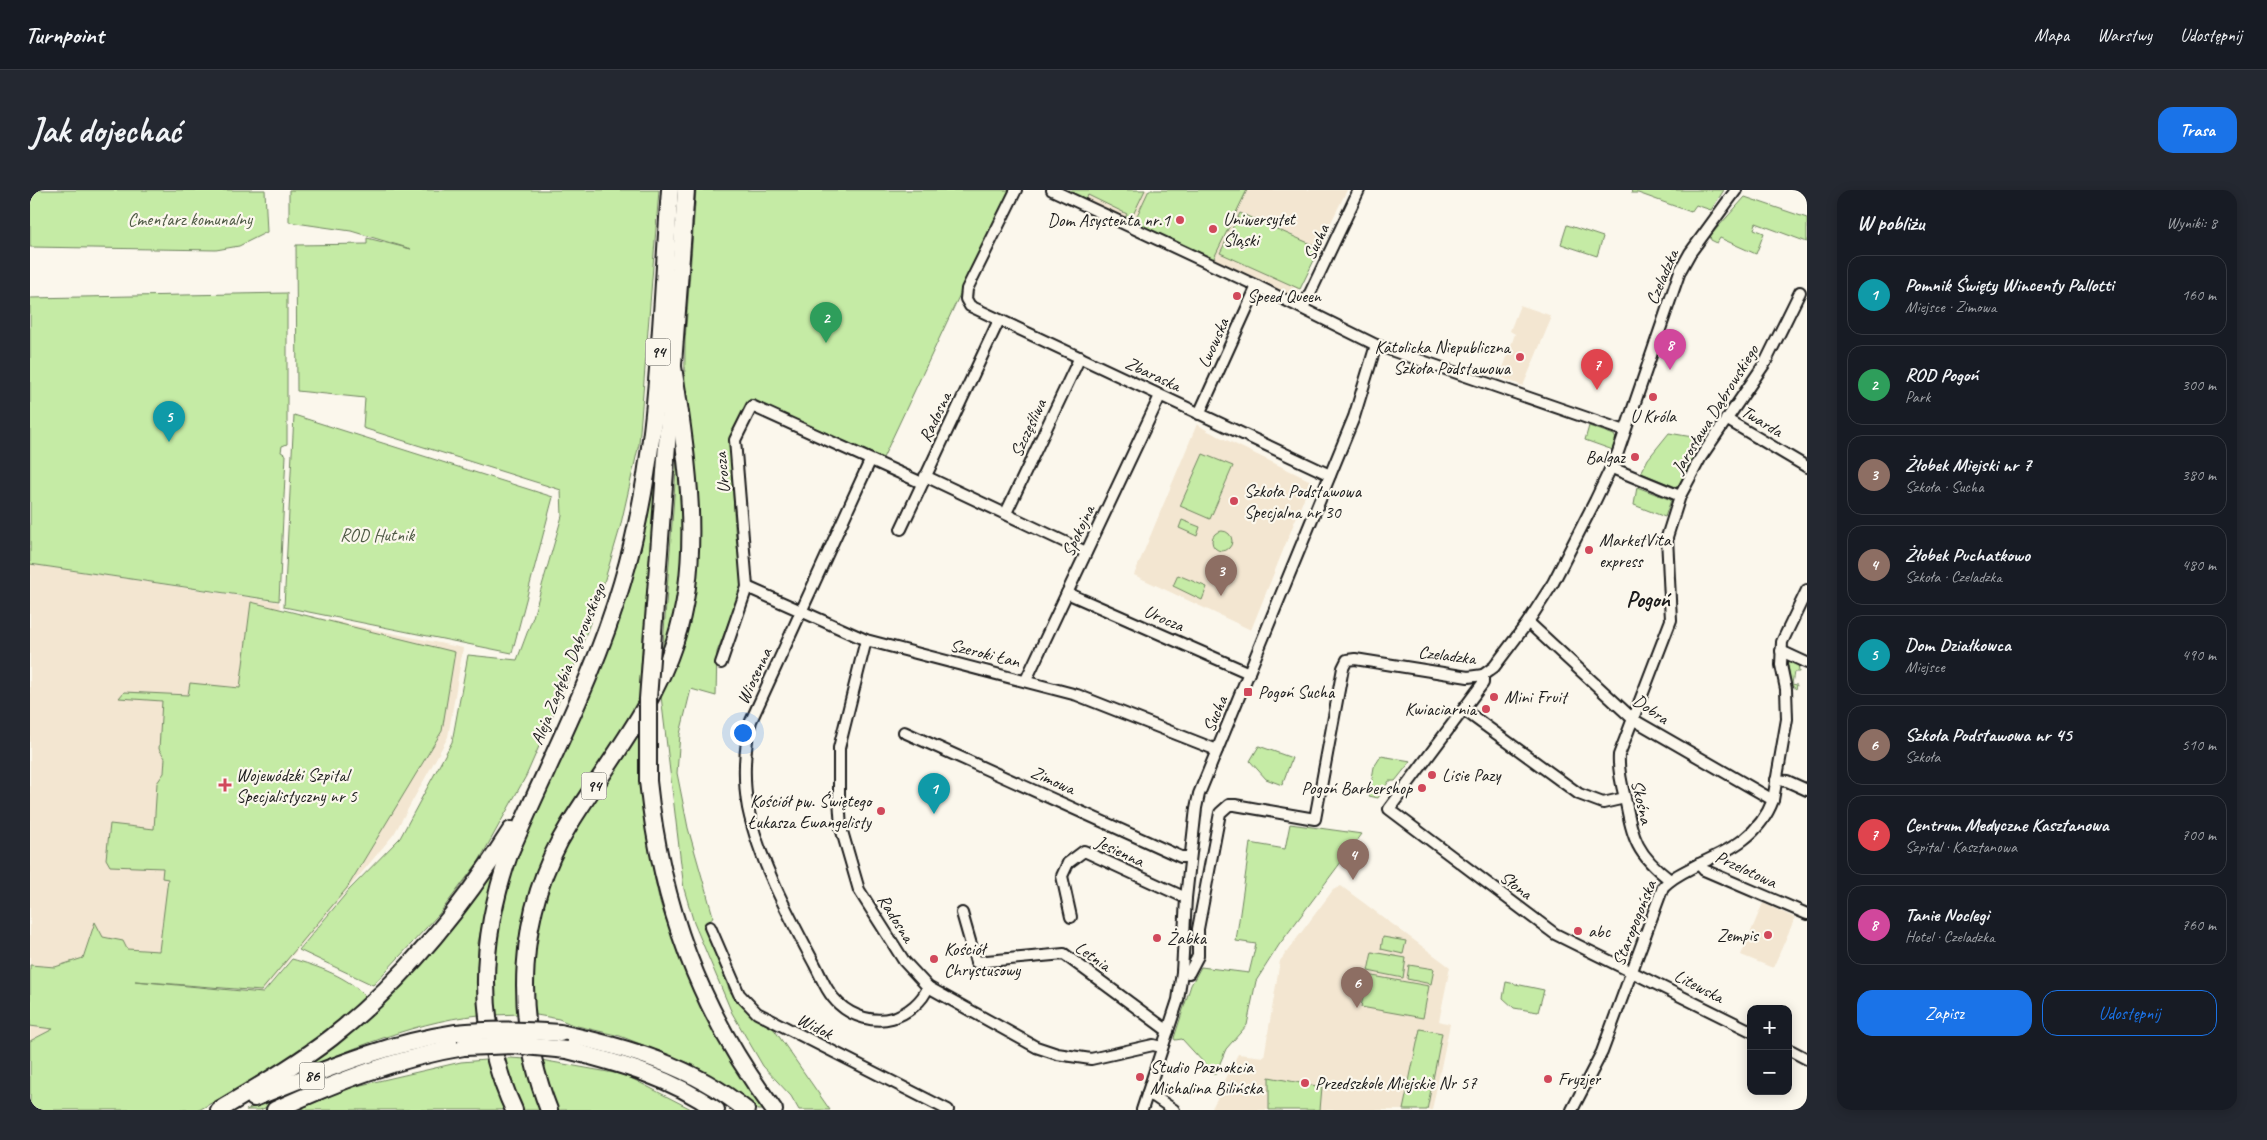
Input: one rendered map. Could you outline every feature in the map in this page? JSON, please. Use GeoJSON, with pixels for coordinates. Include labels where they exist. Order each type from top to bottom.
{"type":"FeatureCollection","features":[{"type":"Feature","properties":{"kind":"main road","name":"Aleja Zagłębia Dąbrowskiego"},"geometry":{"type":"LineString","coordinates":[[514,1110],[502,1082],[493,1046],[486,983],[489,930],[503,874],[608,625],[623,583],[636,528],[651,436],[670,190]]}},
{"type":"Feature","properties":{"kind":"main road","name":"94"},"geometry":{"type":"LineString","coordinates":[[686,190],[648,699],[648,781],[658,856],[670,906],[689,962],[724,1036],[774,1110]]}},
{"type":"Feature","properties":{"kind":"main road","name":"94"},"geometry":{"type":"LineString","coordinates":[[549,1110],[533,1064],[524,1003],[526,957],[536,905],[549,866],[567,827],[642,714],[658,683],[676,639],[685,595],[690,560],[688,501],[682,422],[673,367]]}},
{"type":"Feature","properties":{"kind":"main road","name":"94"},"geometry":{"type":"LineString","coordinates":[[219,1110],[291,1066],[330,1039],[379,997],[428,946],[476,884],[540,784]]}},
{"type":"Feature","properties":{"kind":"main road","name":"86"},"geometry":{"type":"LineString","coordinates":[[275,1110],[370,1070],[460,1040],[509,1030],[560,1033],[624,1047],[647,1055],[717,1089],[746,1110]]}},
{"type":"Feature","properties":{"kind":"main road","name":"86"},"geometry":{"type":"LineString","coordinates":[[224,1110],[388,1047],[416,1039],[460,1040],[567,1050],[614,1062],[646,1074],[691,1093],[716,1110]]}},
{"type":"Feature","properties":{"kind":"street","name":"Zbaraska"},"geometry":{"type":"LineString","coordinates":[[1016,190],[967,290],[966,298],[970,306],[1330,475]]}},
{"type":"Feature","properties":{"kind":"street"},"geometry":{"type":"LineString","coordinates":[[1052,190],[1303,308],[1376,345],[1626,431]]}},
{"type":"Feature","properties":{"kind":"street","name":"Sucha"},"geometry":{"type":"LineString","coordinates":[[1303,308],[1359,190]]}},
{"type":"Feature","properties":{"kind":"street","name":"Czeladzka"},"geometry":{"type":"LineString","coordinates":[[1182,972],[1189,973],[1198,956],[1198,929],[1220,813],[1229,805],[1235,805],[1315,818],[1342,668],[1347,660],[1355,659],[1468,677],[1483,676],[1494,667],[1528,622],[1552,582],[1612,468],[1680,271],[1690,253],[1736,190]]}},
{"type":"Feature","properties":{"kind":"street","name":"Lwowska"},"geometry":{"type":"LineString","coordinates":[[1199,414],[1257,286]]}},
{"type":"Feature","properties":{"kind":"street","name":"Jarosława Dąbrowskiego"},"geometry":{"type":"LineString","coordinates":[[1634,720],[1671,620],[1667,537],[1680,496],[1701,457],[1765,363],[1800,292]]}},
{"type":"Feature","properties":{"kind":"street","name":"Radosna"},"geometry":{"type":"LineString","coordinates":[[901,529],[999,320]]}},
{"type":"Feature","properties":{"kind":"street","name":"Sucha"},"geometry":{"type":"LineString","coordinates":[[1142,1110],[1178,1000],[1182,972],[1186,898],[1196,808],[1217,750],[1354,417],[1376,345]]}},
{"type":"Feature","properties":{"kind":"street","name":"Szczęśliwa"},"geometry":{"type":"LineString","coordinates":[[1006,513],[1080,357]]}},
{"type":"Feature","properties":{"kind":"street","name":"Spokojna"},"geometry":{"type":"LineString","coordinates":[[1026,680],[1160,396]]}},
{"type":"Feature","properties":{"kind":"street","name":"Urocza"},"geometry":{"type":"LineString","coordinates":[[722,663],[747,587],[735,440],[752,406],[870,461],[924,480],[1006,513],[1086,552]]}},
{"type":"Feature","properties":{"kind":"street","name":"Twarda"},"geometry":{"type":"LineString","coordinates":[[1726,419],[1807,467]]}},
{"type":"Feature","properties":{"kind":"street","name":"Wiosenna"},"geometry":{"type":"LineString","coordinates":[[870,461],[834,536],[802,611],[751,721],[748,734],[746,792],[757,841],[798,933],[830,994],[840,1005],[861,1017],[885,1020],[901,1016],[925,996],[928,987]]}},
{"type":"Feature","properties":{"kind":"street"},"geometry":{"type":"LineString","coordinates":[[1612,468],[1680,496]]}},
{"type":"Feature","properties":{"kind":"street","name":"Szeroki Łan"},"geometry":{"type":"LineString","coordinates":[[747,587],[866,640],[1026,680],[1077,695],[1217,750]]}},
{"type":"Feature","properties":{"kind":"street","name":"Staropogońska"},"geometry":{"type":"LineString","coordinates":[[1572,1110],[1602,1052],[1663,887],[1670,880],[1737,845],[1751,835],[1762,823],[1773,800],[1787,711],[1781,651],[1783,639],[1807,590]]}},
{"type":"Feature","properties":{"kind":"street","name":"Urocza"},"geometry":{"type":"LineString","coordinates":[[1067,593],[1249,673]]}},
{"type":"Feature","properties":{"kind":"street","name":"Dobra"},"geometry":{"type":"LineString","coordinates":[[1528,622],[1634,720],[1773,800]]}},
{"type":"Feature","properties":{"kind":"street","name":"Radosna"},"geometry":{"type":"LineString","coordinates":[[866,640],[839,748],[839,799],[842,828],[859,890],[904,961],[928,987],[1036,1047],[1057,1054],[1091,1060],[1153,1045],[1162,1047]]}},
{"type":"Feature","properties":{"kind":"street"},"geometry":{"type":"LineString","coordinates":[[1781,651],[1807,663]]}},
{"type":"Feature","properties":{"kind":"street"},"geometry":{"type":"LineString","coordinates":[[1483,676],[1482,683],[1464,710],[1579,794],[1603,803],[1625,798]]}},
{"type":"Feature","properties":{"kind":"street","name":"Słona"},"geometry":{"type":"LineString","coordinates":[[1464,710],[1389,809],[1548,929],[1632,972]]}},
{"type":"Feature","properties":{"kind":"street","name":"Skośna"},"geometry":{"type":"LineString","coordinates":[[1634,720],[1619,756],[1618,770],[1630,827],[1639,849],[1651,865],[1670,880]]}},
{"type":"Feature","properties":{"kind":"street","name":"Zimowa"},"geometry":{"type":"LineString","coordinates":[[904,732],[1181,857],[1190,858]]}},
{"type":"Feature","properties":{"kind":"street"},"geometry":{"type":"LineString","coordinates":[[1776,780],[1787,781],[1807,790]]}},
{"type":"Feature","properties":{"kind":"street","name":"Jesienna"},"geometry":{"type":"LineString","coordinates":[[1071,918],[1062,876],[1068,863],[1084,851],[1186,898]]}},
{"type":"Feature","properties":{"kind":"street","name":"Przelotowa"},"geometry":{"type":"LineString","coordinates":[[1699,864],[1704,870],[1807,914]]}},
{"type":"Feature","properties":{"kind":"street","name":"Letnia"},"geometry":{"type":"LineString","coordinates":[[962,913],[976,962],[1064,954],[1168,1031]]}},
{"type":"Feature","properties":{"kind":"street","name":"Widok"},"geometry":{"type":"LineString","coordinates":[[710,927],[739,994],[757,1013],[948,1110]]}},
{"type":"Feature","properties":{"kind":"street","name":"Litewska"},"geometry":{"type":"LineString","coordinates":[[1632,972],[1747,1029]]}},
{"type":"Feature","properties":{"kind":"street"},"geometry":{"type":"LineString","coordinates":[[1792,1052],[1807,1059]]}},
{"type":"Feature","properties":{"kind":"street"},"geometry":{"type":"LineString","coordinates":[[1146,1094],[1174,1110]]}},
{"type":"Feature","properties":{"kind":"shaded area","name":"Uniwersytet Śląski"},"geometry":{"type":"Polygon","coordinates":[[[1064,190],[1347,190],[1294,297],[1212,261],[1064,190]]]}},
{"type":"Feature","properties":{"kind":"shaded area","name":"Katolicka Niepubliczna Szkoła Podstawowa"},"geometry":{"type":"Polygon","coordinates":[[[1520,305],[1549,315],[1551,319],[1523,386],[1500,377],[1515,334],[1510,331],[1520,305]]]}},
{"type":"Feature","properties":{"kind":"shaded area","name":"Szkoła Podstawowa Specjalna nr 30"},"geometry":{"type":"Polygon","coordinates":[[[1197,424],[1311,481],[1251,630],[1134,575],[1197,424]]]}},
{"type":"Feature","properties":{"kind":"shaded area","name":"Wojewódzki Szpital Specjalistyczny nr 5"},"geometry":{"type":"Polygon","coordinates":[[[30,564],[279,602],[281,610],[463,648],[448,737],[394,834],[262,992],[115,978],[55,967],[30,965],[30,564]]]}},
{"type":"Feature","properties":{"kind":"shaded area"},"geometry":{"type":"Polygon","coordinates":[[[1341,886],[1450,967],[1439,1021],[1450,1024],[1432,1110],[1214,1110],[1212,1108],[1224,1086],[1222,1084],[1238,1054],[1264,1057],[1280,961],[1333,890],[1341,886]]]}},
{"type":"Feature","properties":{"kind":"shaded area","name":"Zempis"},"geometry":{"type":"Polygon","coordinates":[[[1763,903],[1795,918],[1773,968],[1741,955],[1763,903]]]}},
{"type":"Feature","properties":{"kind":"shaded area"},"geometry":{"type":"Polygon","coordinates":[[[30,1026],[54,1029],[30,1041],[30,1026]]]}},
{"type":"Feature","properties":{"kind":"green space","name":"Cmentarz komunalny"},"geometry":{"type":"Polygon","coordinates":[[[30,190],[265,190],[267,232],[239,246],[216,250],[30,247],[30,190]]]}},
{"type":"Feature","properties":{"kind":"green space"},"geometry":{"type":"Polygon","coordinates":[[[289,190],[659,190],[639,444],[620,528],[600,596],[573,669],[526,776],[479,861],[439,914],[373,985],[299,950],[349,890],[400,838],[452,742],[468,655],[517,660],[533,617],[562,516],[561,490],[363,428],[365,398],[297,391],[296,245],[367,244],[367,238],[411,249],[351,231],[289,222],[289,190]]]}},
{"type":"Feature","properties":{"kind":"green space"},"geometry":{"type":"Polygon","coordinates":[[[676,190],[651,587],[643,634],[639,710],[571,811],[519,955],[517,985],[521,1014],[494,1015],[492,965],[502,891],[632,573],[676,190]]]}},
{"type":"Feature","properties":{"kind":"green space"},"geometry":{"type":"Polygon","coordinates":[[[696,190],[1009,190],[883,458],[750,399],[730,443],[735,529],[742,587],[717,652],[716,696],[691,689],[680,734],[677,773],[688,828],[713,916],[706,929],[730,992],[750,1013],[771,1025],[830,1110],[799,1110],[791,1096],[763,1066],[732,1013],[694,923],[684,889],[661,696],[683,638],[685,341],[696,190]]]}},
{"type":"Feature","properties":{"kind":"green space"},"geometry":{"type":"Polygon","coordinates":[[[1066,190],[1145,190],[1130,221],[1125,218],[1127,214],[1088,195],[1086,200],[1066,190]]]}},
{"type":"Feature","properties":{"kind":"green space"},"geometry":{"type":"Polygon","coordinates":[[[1149,190],[1247,190],[1213,260],[1134,222],[1149,190]]]}},
{"type":"Feature","properties":{"kind":"green space"},"geometry":{"type":"Polygon","coordinates":[[[1633,190],[1724,190],[1711,210],[1696,205],[1691,212],[1638,193],[1632,193],[1633,190]]]}},
{"type":"Feature","properties":{"kind":"green space"},"geometry":{"type":"Polygon","coordinates":[[[1745,197],[1807,218],[1807,242],[1756,223],[1754,229],[1764,233],[1756,254],[1720,238],[1717,243],[1711,240],[1710,236],[1745,197]]]}},
{"type":"Feature","properties":{"kind":"green space"},"geometry":{"type":"Polygon","coordinates":[[[1240,213],[1320,248],[1300,289],[1220,253],[1240,213]]]}},
{"type":"Feature","properties":{"kind":"green space"},"geometry":{"type":"Polygon","coordinates":[[[1567,225],[1603,237],[1597,256],[1561,244],[1567,225]]]}},
{"type":"Feature","properties":{"kind":"green space"},"geometry":{"type":"Polygon","coordinates":[[[287,293],[287,444],[282,446],[281,452],[286,455],[279,601],[30,564],[30,298],[287,293]]]}},
{"type":"Feature","properties":{"kind":"green space","name":"ROD Hutnik"},"geometry":{"type":"Polygon","coordinates":[[[294,415],[553,497],[512,653],[284,607],[294,415]]]}},
{"type":"Feature","properties":{"kind":"green space"},"geometry":{"type":"Polygon","coordinates":[[[1589,426],[1614,435],[1616,439],[1613,450],[1585,440],[1589,426]]]}},
{"type":"Feature","properties":{"kind":"green space"},"geometry":{"type":"Polygon","coordinates":[[[1669,433],[1704,439],[1694,454],[1679,485],[1676,487],[1641,473],[1648,459],[1669,433]]]}},
{"type":"Feature","properties":{"kind":"green space"},"geometry":{"type":"Polygon","coordinates":[[[1203,454],[1233,466],[1210,519],[1180,506],[1203,454]]]}},
{"type":"Feature","properties":{"kind":"green space"},"geometry":{"type":"Polygon","coordinates":[[[677,456],[684,508],[684,587],[662,658],[677,456]]]}},
{"type":"Feature","properties":{"kind":"green space"},"geometry":{"type":"Polygon","coordinates":[[[1637,487],[1671,500],[1665,517],[1634,505],[1637,487]]]}},
{"type":"Feature","properties":{"kind":"green space"},"geometry":{"type":"Polygon","coordinates":[[[1182,520],[1200,527],[1197,536],[1179,528],[1182,520]]]}},
{"type":"Feature","properties":{"kind":"green space"},"geometry":{"type":"Polygon","coordinates":[[[1222,531],[1229,534],[1232,541],[1229,548],[1222,551],[1215,548],[1212,541],[1215,534],[1222,531]]]}},
{"type":"Feature","properties":{"kind":"green space"},"geometry":{"type":"Polygon","coordinates":[[[1178,575],[1207,587],[1202,600],[1173,586],[1178,575]]]}},
{"type":"Feature","properties":{"kind":"green space"},"geometry":{"type":"Polygon","coordinates":[[[251,602],[455,652],[442,731],[347,888],[261,991],[135,981],[263,993],[292,959],[342,978],[367,998],[311,1044],[274,1068],[199,1110],[30,1110],[30,1041],[53,1029],[30,1026],[30,965],[55,967],[83,958],[95,922],[103,937],[123,941],[127,949],[159,951],[168,879],[162,878],[163,868],[110,866],[106,859],[110,824],[154,829],[157,783],[164,773],[165,758],[159,749],[162,701],[119,698],[124,692],[188,695],[190,683],[240,688],[251,602]]]}},
{"type":"Feature","properties":{"kind":"green space"},"geometry":{"type":"Polygon","coordinates":[[[1787,659],[1798,663],[1799,672],[1794,672],[1792,684],[1797,685],[1796,689],[1791,685],[1787,659]]]}},
{"type":"Feature","properties":{"kind":"green space"},"geometry":{"type":"Polygon","coordinates":[[[638,732],[648,836],[662,908],[691,984],[702,1006],[724,1047],[765,1110],[758,1110],[694,1065],[620,1036],[573,1025],[559,1019],[531,1014],[529,987],[539,914],[559,855],[638,732]]]}},
{"type":"Feature","properties":{"kind":"green space"},"geometry":{"type":"Polygon","coordinates":[[[1259,746],[1292,758],[1282,785],[1266,779],[1250,761],[1259,746]]]}},
{"type":"Feature","properties":{"kind":"green space"},"geometry":{"type":"Polygon","coordinates":[[[1381,756],[1411,761],[1395,781],[1389,781],[1378,798],[1369,796],[1374,767],[1381,756]]]}},
{"type":"Feature","properties":{"kind":"green space"},"geometry":{"type":"Polygon","coordinates":[[[1290,824],[1362,834],[1279,945],[1256,981],[1247,1025],[1226,1049],[1215,1075],[1182,1039],[1175,1040],[1174,1038],[1191,985],[1201,967],[1249,973],[1256,944],[1236,941],[1250,843],[1285,849],[1290,824]]]}},
{"type":"Feature","properties":{"kind":"green space"},"geometry":{"type":"Polygon","coordinates":[[[495,865],[478,943],[479,1015],[425,1025],[398,1033],[345,1052],[268,1084],[340,1035],[495,865]]]}},
{"type":"Feature","properties":{"kind":"green space"},"geometry":{"type":"Polygon","coordinates":[[[1383,937],[1406,941],[1403,954],[1381,949],[1383,937]]]}},
{"type":"Feature","properties":{"kind":"green space"},"geometry":{"type":"Polygon","coordinates":[[[1372,952],[1406,958],[1403,978],[1368,971],[1372,952]]]}},
{"type":"Feature","properties":{"kind":"green space"},"geometry":{"type":"Polygon","coordinates":[[[1409,965],[1434,969],[1431,984],[1407,979],[1409,965]]]}},
{"type":"Feature","properties":{"kind":"green space"},"geometry":{"type":"Polygon","coordinates":[[[1367,975],[1429,986],[1423,1018],[1361,1007],[1367,975]]]}},
{"type":"Feature","properties":{"kind":"green space"},"geometry":{"type":"Polygon","coordinates":[[[1506,982],[1544,990],[1538,1012],[1514,1008],[1503,998],[1506,982]]]}},
{"type":"Feature","properties":{"kind":"green space"},"geometry":{"type":"Polygon","coordinates":[[[1420,1029],[1442,1033],[1427,1110],[1403,1110],[1420,1029]]]}},
{"type":"Feature","properties":{"kind":"green space"},"geometry":{"type":"Polygon","coordinates":[[[399,1055],[363,1067],[260,1110],[246,1110],[374,1056],[399,1055]]]}},
{"type":"Feature","properties":{"kind":"green space"},"geometry":{"type":"Polygon","coordinates":[[[510,1058],[541,1060],[625,1075],[693,1110],[298,1110],[348,1088],[461,1062],[510,1058]]]}},
{"type":"Feature","properties":{"kind":"green space"},"geometry":{"type":"Polygon","coordinates":[[[1269,1077],[1322,1087],[1320,1110],[1269,1110],[1269,1077]]]}},
{"type":"Feature","properties":{"kind":"place","name":"Dom Asystenta nr.1"},"geometry":{"type":"Point","coordinates":[1180,220]}},
{"type":"Feature","properties":{"kind":"place","name":"Uniwersytet Śląski"},"geometry":{"type":"Point","coordinates":[1213,229]}},
{"type":"Feature","properties":{"kind":"place","name":"Speed Queen"},"geometry":{"type":"Point","coordinates":[1237,296]}},
{"type":"Feature","properties":{"kind":"place","name":"ROD Pogoń"},"geometry":{"type":"Point","coordinates":[826,343]}},
{"type":"Feature","properties":{"kind":"place","name":"Katolicka Niepubliczna Szkoła Podstawowa"},"geometry":{"type":"Point","coordinates":[1520,357]}},
{"type":"Feature","properties":{"kind":"place","name":"Tanie Noclegi"},"geometry":{"type":"Point","coordinates":[1670,370]}},
{"type":"Feature","properties":{"kind":"place","name":"Centrum Medyczne Kasztanowa"},"geometry":{"type":"Point","coordinates":[1597,390]}},
{"type":"Feature","properties":{"kind":"place","name":"U Króla"},"geometry":{"type":"Point","coordinates":[1653,397]}},
{"type":"Feature","properties":{"kind":"place","name":"Dom Działkowca"},"geometry":{"type":"Point","coordinates":[169,442]}},
{"type":"Feature","properties":{"kind":"place","name":"Balgaz"},"geometry":{"type":"Point","coordinates":[1635,457]}},
{"type":"Feature","properties":{"kind":"place","name":"Szkoła Podstawowa Specjalna nr 30"},"geometry":{"type":"Point","coordinates":[1234,501]}},
{"type":"Feature","properties":{"kind":"place","name":"MarketVita express"},"geometry":{"type":"Point","coordinates":[1589,550]}},
{"type":"Feature","properties":{"kind":"place","name":"Żłobek Miejski nr 7"},"geometry":{"type":"Point","coordinates":[1221,596]}},
{"type":"Feature","properties":{"kind":"place","name":"Pogoń Sucha"},"geometry":{"type":"Point","coordinates":[1248,692]}},
{"type":"Feature","properties":{"kind":"place","name":"Mini Fruit"},"geometry":{"type":"Point","coordinates":[1494,697]}},
{"type":"Feature","properties":{"kind":"place","name":"Kwiaciarnia"},"geometry":{"type":"Point","coordinates":[1486,709]}},
{"type":"Feature","properties":{"kind":"place","name":"Lisie Pazy"},"geometry":{"type":"Point","coordinates":[1432,775]}},
{"type":"Feature","properties":{"kind":"place","name":"Wojewódzki Szpital Specjalistyczny nr 5"},"geometry":{"type":"Point","coordinates":[225,785]}},
{"type":"Feature","properties":{"kind":"place","name":"Pogoń Barbershop"},"geometry":{"type":"Point","coordinates":[1422,788]}},
{"type":"Feature","properties":{"kind":"place","name":"Kościół pw. Świętego Łukasza Ewangelisty"},"geometry":{"type":"Point","coordinates":[881,811]}},
{"type":"Feature","properties":{"kind":"place","name":"Pomnik Święty Wincenty Pallotti"},"geometry":{"type":"Point","coordinates":[934,814]}},
{"type":"Feature","properties":{"kind":"place","name":"Żłobek Puchatkowo"},"geometry":{"type":"Point","coordinates":[1353,880]}},
{"type":"Feature","properties":{"kind":"place","name":"abc"},"geometry":{"type":"Point","coordinates":[1578,931]}},
{"type":"Feature","properties":{"kind":"place","name":"Zempis"},"geometry":{"type":"Point","coordinates":[1768,935]}},
{"type":"Feature","properties":{"kind":"place","name":"Żabka"},"geometry":{"type":"Point","coordinates":[1157,938]}},
{"type":"Feature","properties":{"kind":"place","name":"Kościół Chrystusowy"},"geometry":{"type":"Point","coordinates":[934,959]}},
{"type":"Feature","properties":{"kind":"place","name":"Szkoła Podstawowa nr 45"},"geometry":{"type":"Point","coordinates":[1357,1008]}},
{"type":"Feature","properties":{"kind":"place","name":"Studio Paznokcia Michalina Bilińska"},"geometry":{"type":"Point","coordinates":[1140,1077]}},
{"type":"Feature","properties":{"kind":"place","name":"Fryzjer"},"geometry":{"type":"Point","coordinates":[1548,1079]}},
{"type":"Feature","properties":{"kind":"place","name":"Przedszkole Miejskie Nr 57"},"geometry":{"type":"Point","coordinates":[1305,1083]}},
{"type":"Feature","properties":{"kind":"district","name":"Pogoń"},"geometry":{"type":"Point","coordinates":[1648,600]}}]}
